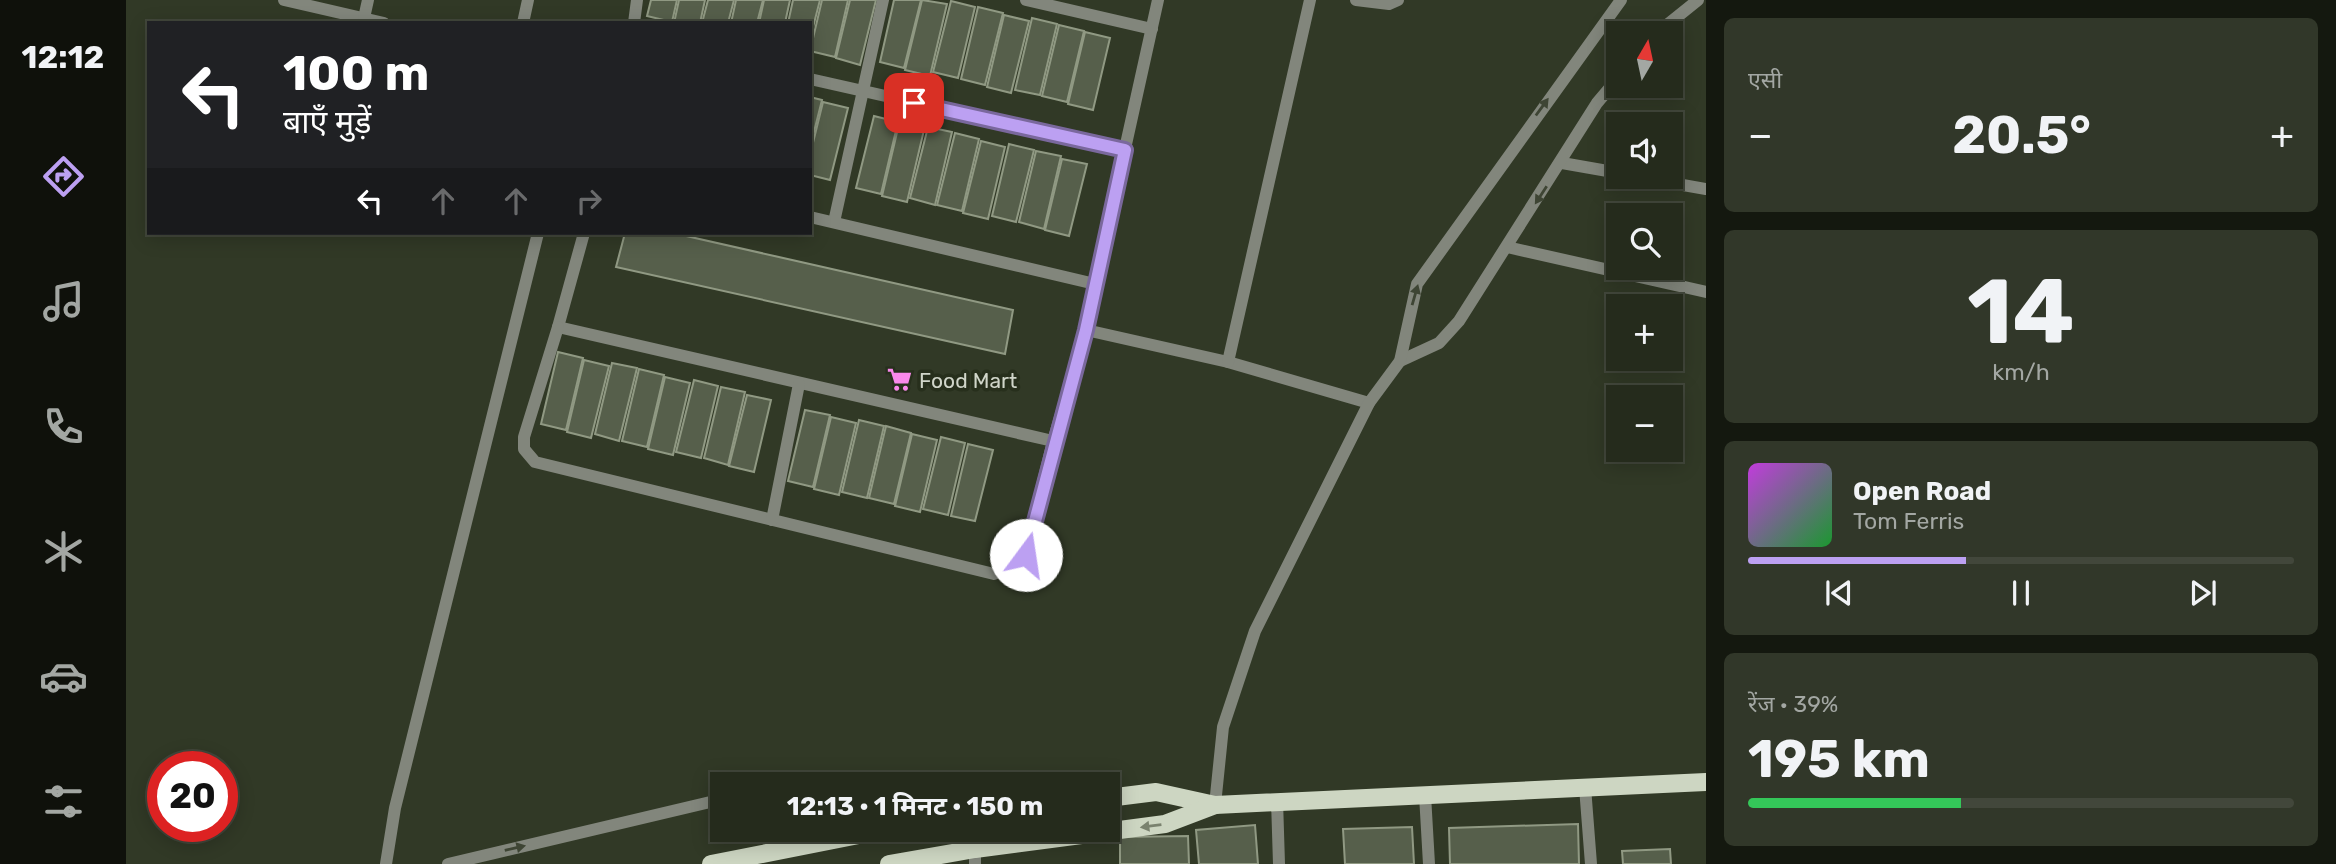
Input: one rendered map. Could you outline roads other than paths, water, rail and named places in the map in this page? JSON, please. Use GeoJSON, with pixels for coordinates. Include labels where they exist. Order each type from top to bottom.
{"type":"FeatureCollection","features":[{"type":"Feature","properties":{"kind":"main road"},"geometry":{"type":"LineString","coordinates":[[889,864],[975,856],[1165,824],[1215,805],[1706,782]]}},
{"type":"Feature","properties":{"kind":"main road"},"geometry":{"type":"LineString","coordinates":[[1120,796],[1156,792],[1215,805]]}},
{"type":"Feature","properties":{"kind":"main road"},"geometry":{"type":"LineString","coordinates":[[711,864],[820,842]]}},
{"type":"Feature","properties":{"kind":"street"},"geometry":{"type":"LineString","coordinates":[[284,0],[376,21]]}},
{"type":"Feature","properties":{"kind":"street"},"geometry":{"type":"LineString","coordinates":[[364,18],[368,0]]}},
{"type":"Feature","properties":{"kind":"street"},"geometry":{"type":"LineString","coordinates":[[523,21],[528,0]]}},
{"type":"Feature","properties":{"kind":"street"},"geometry":{"type":"LineString","coordinates":[[634,21],[637,0]]}},
{"type":"Feature","properties":{"kind":"street"},"geometry":{"type":"LineString","coordinates":[[834,222],[883,0]]}},
{"type":"Feature","properties":{"kind":"street"},"geometry":{"type":"LineString","coordinates":[[1026,0],[1152,29]]}},
{"type":"Feature","properties":{"kind":"street"},"geometry":{"type":"LineString","coordinates":[[582,235],[558,327],[524,436],[524,449],[535,462],[993,574],[1010,568],[1026,555],[1054,441],[1086,330],[1158,0]]}},
{"type":"Feature","properties":{"kind":"street"},"geometry":{"type":"LineString","coordinates":[[1228,362],[1310,0]]}},
{"type":"Feature","properties":{"kind":"street"},"geometry":{"type":"LineString","coordinates":[[1356,0],[1389,4],[1398,0]]}},
{"type":"Feature","properties":{"kind":"street"},"geometry":{"type":"LineString","coordinates":[[1215,805],[1223,727],[1255,631],[1369,403],[1399,361],[1417,284],[1621,0]]}},
{"type":"Feature","properties":{"kind":"street"},"geometry":{"type":"LineString","coordinates":[[1672,21],[1698,0]]}},
{"type":"Feature","properties":{"kind":"street"},"geometry":{"type":"LineString","coordinates":[[812,79],[1125,150]]}},
{"type":"Feature","properties":{"kind":"street"},"geometry":{"type":"LineString","coordinates":[[1399,361],[1439,342],[1459,321],[1606,92]]}},
{"type":"Feature","properties":{"kind":"street"},"geometry":{"type":"LineString","coordinates":[[1562,163],[1606,171]]}},
{"type":"Feature","properties":{"kind":"street"},"geometry":{"type":"LineString","coordinates":[[1683,185],[1706,189]]}},
{"type":"Feature","properties":{"kind":"street"},"geometry":{"type":"LineString","coordinates":[[812,217],[1095,284]]}},
{"type":"Feature","properties":{"kind":"street"},"geometry":{"type":"LineString","coordinates":[[386,864],[396,808],[538,235]]}},
{"type":"Feature","properties":{"kind":"street"},"geometry":{"type":"LineString","coordinates":[[1507,247],[1706,292]]}},
{"type":"Feature","properties":{"kind":"street"},"geometry":{"type":"LineString","coordinates":[[558,327],[1054,441]]}},
{"type":"Feature","properties":{"kind":"street"},"geometry":{"type":"LineString","coordinates":[[1086,330],[1228,362],[1369,403]]}},
{"type":"Feature","properties":{"kind":"street"},"geometry":{"type":"LineString","coordinates":[[772,520],[799,384]]}},
{"type":"Feature","properties":{"kind":"street"},"geometry":{"type":"LineString","coordinates":[[1586,787],[1591,864]]}},
{"type":"Feature","properties":{"kind":"street"},"geometry":{"type":"LineString","coordinates":[[1425,795],[1429,864]]}},
{"type":"Feature","properties":{"kind":"street"},"geometry":{"type":"LineString","coordinates":[[1277,800],[1279,864]]}},
{"type":"Feature","properties":{"kind":"street"},"geometry":{"type":"LineString","coordinates":[[448,864],[710,802]]}},
{"type":"Feature","properties":{"kind":"place","name":"Food Mart"},"geometry":{"type":"Point","coordinates":[899,380]}}]}
